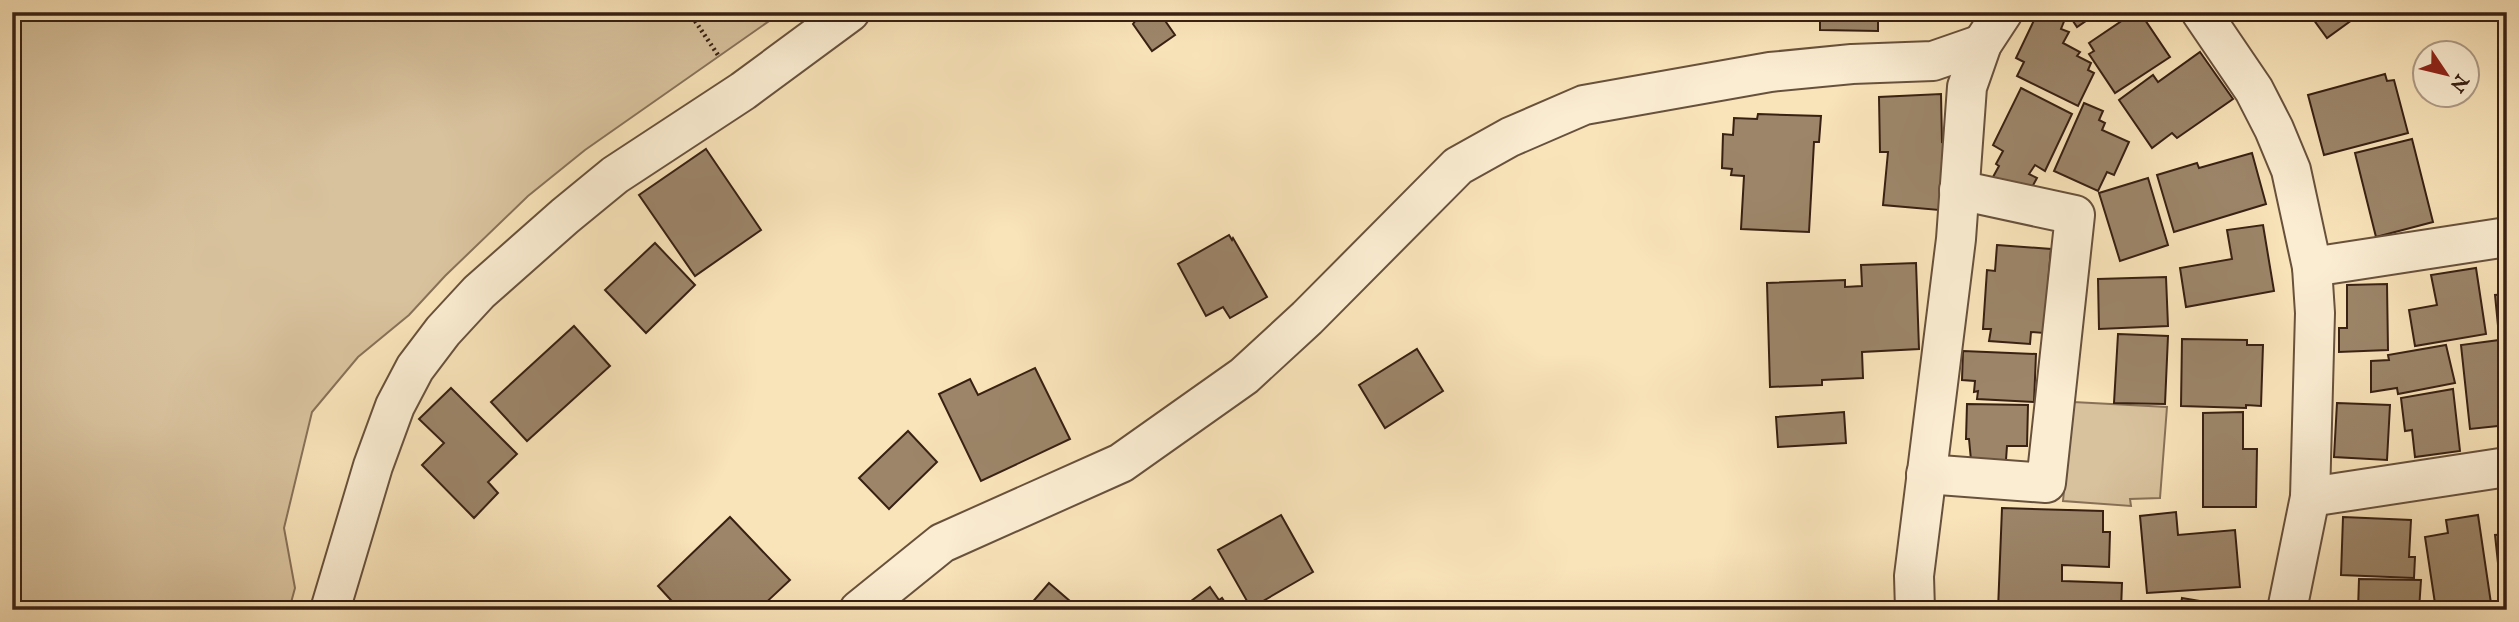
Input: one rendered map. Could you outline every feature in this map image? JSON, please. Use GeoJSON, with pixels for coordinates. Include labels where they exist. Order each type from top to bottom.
{"type":"FeatureCollection","features":[{"type":"Feature","properties":{"kind":"street"},"geometry":{"type":"LineString","coordinates":[[330,610],[373,466],[395,406],[415,368],[443,331],[479,292],[615,175],[743,90],[850,12]]}},
{"type":"Feature","properties":{"kind":"street"},"geometry":{"type":"LineString","coordinates":[[1915,610],[1914,576],[1956,239],[1967,87],[1982,44],[2003,12]]}},
{"type":"Feature","properties":{"kind":"street"},"geometry":{"type":"LineString","coordinates":[[2201,12],[2254,90],[2274,129],[2291,170],[2312,267],[2315,313],[2309,497],[2287,610]]}},
{"type":"Feature","properties":{"kind":"street"},"geometry":{"type":"LineString","coordinates":[[859,610],[942,543],[1121,463],[1244,376],[1307,318],[1458,166],[1510,137],[1584,105],[1770,72],[1853,64],[1933,61],[1982,44]]}},
{"type":"Feature","properties":{"kind":"street"},"geometry":{"type":"LineString","coordinates":[[1926,474],[2046,483],[2075,215],[1959,190]]}},
{"type":"Feature","properties":{"kind":"street"},"geometry":{"type":"LineString","coordinates":[[2312,267],[2507,237]]}},
{"type":"Feature","properties":{"kind":"street"},"geometry":{"type":"LineString","coordinates":[[2309,497],[2507,467]]}},
{"type":"Feature","properties":{"kind":"shaded area"},"geometry":{"type":"Polygon","coordinates":[[[12,12],[782,12],[585,150],[528,196],[445,276],[409,315],[358,357],[312,412],[284,528],[295,588],[289,610],[12,610],[12,12]]]}},
{"type":"Feature","properties":{"kind":"shaded area"},"geometry":{"type":"Polygon","coordinates":[[[2073,402],[2167,407],[2160,498],[2130,499],[2131,506],[2063,501],[2073,402]]]}},
{"type":"Feature","properties":{"kind":"building"},"geometry":{"type":"Polygon","coordinates":[[[1131,12],[1159,12],[1175,35],[1152,51],[1133,24],[1136,20],[1131,12]]]}},
{"type":"Feature","properties":{"kind":"building"},"geometry":{"type":"Polygon","coordinates":[[[1820,12],[1878,12],[1878,31],[1820,30],[1820,12]]]}},
{"type":"Feature","properties":{"kind":"building"},"geometry":{"type":"Polygon","coordinates":[[[2038,12],[2052,12],[2065,19],[2061,29],[2069,32],[2063,43],[2080,52],[2077,56],[2091,63],[2088,70],[2094,73],[2078,106],[2017,76],[2024,62],[2016,58],[2038,12]]]}},
{"type":"Feature","properties":{"kind":"building"},"geometry":{"type":"Polygon","coordinates":[[[2067,12],[2099,12],[2077,27],[2067,12]]]}},
{"type":"Feature","properties":{"kind":"building"},"geometry":{"type":"Polygon","coordinates":[[[2135,12],[2139,18],[2143,17],[2170,57],[2115,93],[2089,54],[2094,51],[2089,43],[2135,12]]]}},
{"type":"Feature","properties":{"kind":"building"},"geometry":{"type":"Polygon","coordinates":[[[2308,12],[2363,12],[2327,38],[2308,12]]]}},
{"type":"Feature","properties":{"kind":"building"},"geometry":{"type":"Polygon","coordinates":[[[2200,52],[2233,99],[2177,138],[2172,133],[2152,148],[2119,100],[2153,75],[2158,82],[2200,52]]]}},
{"type":"Feature","properties":{"kind":"building"},"geometry":{"type":"Polygon","coordinates":[[[2385,74],[2387,81],[2394,80],[2408,133],[2324,155],[2308,95],[2385,74]]]}},
{"type":"Feature","properties":{"kind":"building"},"geometry":{"type":"Polygon","coordinates":[[[2021,88],[2072,114],[2045,171],[2035,165],[2029,174],[2037,178],[2031,189],[1996,182],[1993,177],[2003,151],[1993,145],[2021,88]]]}},
{"type":"Feature","properties":{"kind":"building"},"geometry":{"type":"Polygon","coordinates":[[[1941,94],[1942,142],[1947,141],[1939,210],[1883,205],[1888,152],[1880,152],[1879,97],[1941,94]]]}},
{"type":"Feature","properties":{"kind":"building"},"geometry":{"type":"Polygon","coordinates":[[[2084,103],[2103,111],[2099,120],[2105,123],[2102,130],[2129,142],[2114,175],[2107,172],[2098,191],[2054,171],[2084,103]]]}},
{"type":"Feature","properties":{"kind":"building"},"geometry":{"type":"Polygon","coordinates":[[[1758,114],[1821,116],[1819,142],[1814,142],[1809,232],[1741,229],[1744,176],[1731,175],[1732,169],[1722,168],[1723,134],[1733,135],[1734,118],[1757,119],[1758,114]]]}},
{"type":"Feature","properties":{"kind":"building"},"geometry":{"type":"Polygon","coordinates":[[[2412,139],[2433,222],[2376,237],[2355,153],[2412,139]]]}},
{"type":"Feature","properties":{"kind":"building"},"geometry":{"type":"Polygon","coordinates":[[[706,149],[761,230],[695,276],[639,195],[706,149]]]}},
{"type":"Feature","properties":{"kind":"building"},"geometry":{"type":"Polygon","coordinates":[[[2252,153],[2266,204],[2174,232],[2157,175],[2197,163],[2199,168],[2252,153]]]}},
{"type":"Feature","properties":{"kind":"building"},"geometry":{"type":"Polygon","coordinates":[[[2148,178],[2168,245],[2120,261],[2099,193],[2148,178]]]}},
{"type":"Feature","properties":{"kind":"building"},"geometry":{"type":"Polygon","coordinates":[[[2263,225],[2274,291],[2186,307],[2180,268],[2232,259],[2227,230],[2263,225]]]}},
{"type":"Feature","properties":{"kind":"building"},"geometry":{"type":"Polygon","coordinates":[[[1229,235],[1267,297],[1230,318],[1223,307],[1206,316],[1178,264],[1229,235]]]}},
{"type":"Feature","properties":{"kind":"building"},"geometry":{"type":"Polygon","coordinates":[[[655,243],[695,285],[646,333],[605,290],[655,243]]]}},
{"type":"Feature","properties":{"kind":"building"},"geometry":{"type":"Polygon","coordinates":[[[1997,245],[2051,249],[2044,333],[2031,332],[2030,344],[1989,341],[1991,329],[1983,329],[1987,270],[1995,271],[1997,245]]]}},
{"type":"Feature","properties":{"kind":"building"},"geometry":{"type":"Polygon","coordinates":[[[1916,263],[1919,349],[1862,352],[1863,378],[1822,380],[1822,385],[1770,387],[1767,283],[1845,280],[1845,287],[1862,286],[1861,265],[1916,263]]]}},
{"type":"Feature","properties":{"kind":"building"},"geometry":{"type":"Polygon","coordinates":[[[2476,268],[2486,334],[2415,346],[2409,310],[2437,305],[2431,275],[2476,268]]]}},
{"type":"Feature","properties":{"kind":"building"},"geometry":{"type":"Polygon","coordinates":[[[2166,277],[2168,326],[2099,329],[2098,279],[2166,277]]]}},
{"type":"Feature","properties":{"kind":"building"},"geometry":{"type":"Polygon","coordinates":[[[2387,284],[2388,350],[2339,352],[2339,328],[2347,328],[2347,285],[2387,284]]]}},
{"type":"Feature","properties":{"kind":"building"},"geometry":{"type":"Polygon","coordinates":[[[2507,294],[2507,335],[2499,336],[2495,295],[2507,294]]]}},
{"type":"Feature","properties":{"kind":"building"},"geometry":{"type":"Polygon","coordinates":[[[574,326],[610,366],[527,441],[491,402],[574,326]]]}},
{"type":"Feature","properties":{"kind":"building"},"geometry":{"type":"Polygon","coordinates":[[[2118,334],[2168,336],[2165,404],[2114,403],[2118,334]]]}},
{"type":"Feature","properties":{"kind":"building"},"geometry":{"type":"Polygon","coordinates":[[[2182,339],[2247,340],[2247,345],[2263,345],[2261,406],[2181,406],[2182,339]]]}},
{"type":"Feature","properties":{"kind":"building"},"geometry":{"type":"Polygon","coordinates":[[[2507,339],[2507,425],[2470,429],[2461,345],[2507,339]]]}},
{"type":"Feature","properties":{"kind":"building"},"geometry":{"type":"Polygon","coordinates":[[[2446,345],[2455,383],[2398,394],[2397,388],[2371,392],[2371,361],[2389,360],[2388,355],[2446,345]]]}},
{"type":"Feature","properties":{"kind":"building"},"geometry":{"type":"Polygon","coordinates":[[[1417,349],[1443,391],[1385,428],[1359,385],[1417,349]]]}},
{"type":"Feature","properties":{"kind":"building"},"geometry":{"type":"Polygon","coordinates":[[[1963,351],[2036,354],[2034,402],[1977,399],[1978,391],[1974,392],[1975,381],[1962,380],[1963,351]]]}},
{"type":"Feature","properties":{"kind":"building"},"geometry":{"type":"Polygon","coordinates":[[[1035,368],[1070,439],[981,481],[939,394],[970,379],[978,395],[1035,368]]]}},
{"type":"Feature","properties":{"kind":"building"},"geometry":{"type":"Polygon","coordinates":[[[451,388],[517,454],[488,482],[498,493],[474,518],[422,465],[444,443],[419,419],[451,388]]]}},
{"type":"Feature","properties":{"kind":"building"},"geometry":{"type":"Polygon","coordinates":[[[2453,389],[2460,451],[2415,457],[2412,430],[2405,431],[2401,398],[2453,389]]]}},
{"type":"Feature","properties":{"kind":"building"},"geometry":{"type":"Polygon","coordinates":[[[2337,403],[2390,405],[2387,460],[2334,457],[2337,403]]]}},
{"type":"Feature","properties":{"kind":"building"},"geometry":{"type":"Polygon","coordinates":[[[1967,404],[2028,405],[2027,446],[2007,446],[2006,460],[1971,460],[1969,439],[1966,439],[1967,404]]]}},
{"type":"Feature","properties":{"kind":"building"},"geometry":{"type":"Polygon","coordinates":[[[1844,412],[1846,443],[1778,447],[1776,417],[1844,412]]]}},
{"type":"Feature","properties":{"kind":"building"},"geometry":{"type":"Polygon","coordinates":[[[2243,412],[2243,449],[2257,449],[2256,507],[2203,507],[2203,413],[2243,412]]]}},
{"type":"Feature","properties":{"kind":"building"},"geometry":{"type":"Polygon","coordinates":[[[908,431],[937,462],[889,509],[859,478],[908,431]]]}},
{"type":"Feature","properties":{"kind":"building"},"geometry":{"type":"Polygon","coordinates":[[[2002,508],[2103,511],[2103,532],[2110,532],[2109,567],[2062,565],[2062,581],[2122,583],[2121,610],[1998,610],[2002,508]]]}},
{"type":"Feature","properties":{"kind":"building"},"geometry":{"type":"Polygon","coordinates":[[[2176,512],[2178,535],[2235,530],[2240,587],[2147,593],[2140,516],[2176,512]]]}},
{"type":"Feature","properties":{"kind":"building"},"geometry":{"type":"Polygon","coordinates":[[[1281,515],[1313,572],[1251,608],[1218,550],[1281,515]]]}},
{"type":"Feature","properties":{"kind":"building"},"geometry":{"type":"Polygon","coordinates":[[[2478,515],[2492,610],[2436,610],[2425,537],[2448,533],[2446,520],[2478,515]]]}},
{"type":"Feature","properties":{"kind":"building"},"geometry":{"type":"Polygon","coordinates":[[[730,517],[790,580],[758,610],[680,610],[658,586],[730,517]]]}},
{"type":"Feature","properties":{"kind":"building"},"geometry":{"type":"Polygon","coordinates":[[[2343,517],[2411,520],[2409,557],[2415,557],[2414,578],[2341,575],[2343,517]]]}},
{"type":"Feature","properties":{"kind":"building"},"geometry":{"type":"Polygon","coordinates":[[[2507,534],[2507,610],[2503,610],[2495,535],[2507,534]]]}},
{"type":"Feature","properties":{"kind":"building"},"geometry":{"type":"Polygon","coordinates":[[[2359,579],[2421,580],[2419,610],[2358,610],[2359,579]]]}},
{"type":"Feature","properties":{"kind":"building"},"geometry":{"type":"Polygon","coordinates":[[[1049,583],[1071,602],[1068,606],[1072,610],[1035,610],[1030,605],[1049,583]]]}},
{"type":"Feature","properties":{"kind":"building"},"geometry":{"type":"Polygon","coordinates":[[[1210,587],[1230,610],[1179,610],[1210,587]]]}},
{"type":"Feature","properties":{"kind":"building"},"geometry":{"type":"Polygon","coordinates":[[[2182,598],[2242,608],[2242,610],[2180,610],[2182,598]]]}}]}
